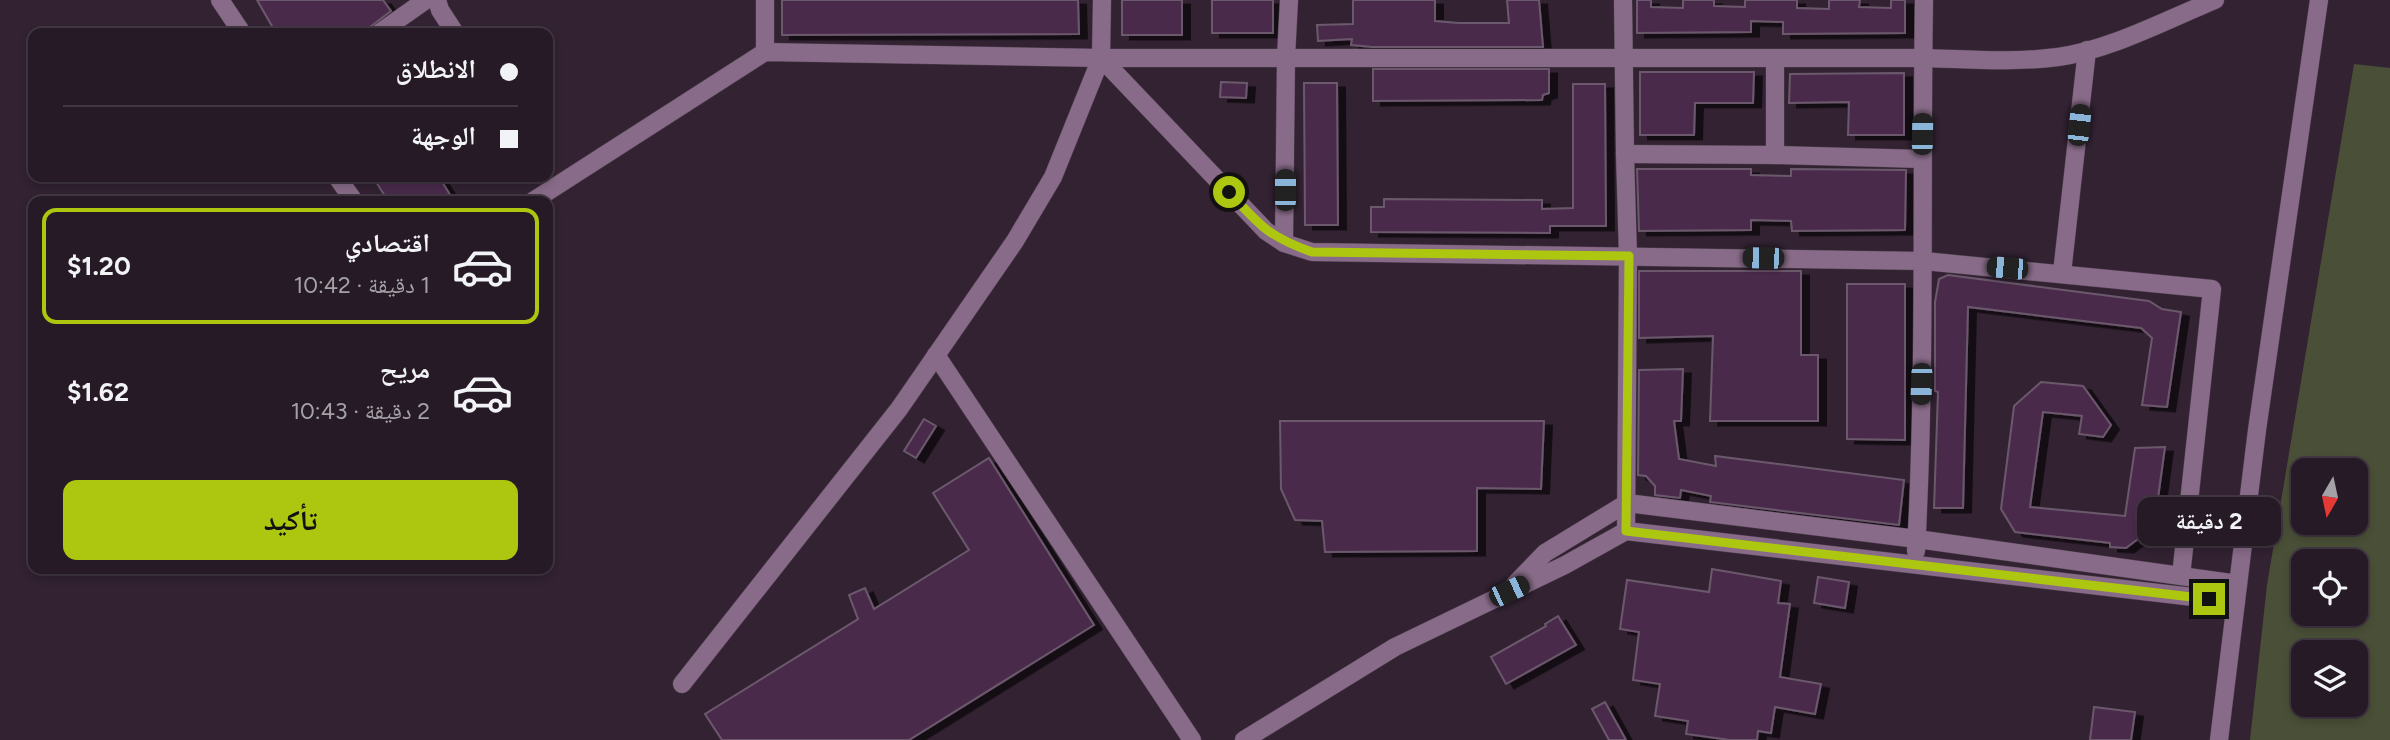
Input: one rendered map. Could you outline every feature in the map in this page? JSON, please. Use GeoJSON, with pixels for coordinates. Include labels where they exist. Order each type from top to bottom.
{"type":"FeatureCollection","features":[{"type":"Feature","properties":{"kind":"street"},"geometry":{"type":"LineString","coordinates":[[220,0],[239,28]]}},
{"type":"Feature","properties":{"kind":"street"},"geometry":{"type":"LineString","coordinates":[[386,28],[426,0]]}},
{"type":"Feature","properties":{"kind":"street"},"geometry":{"type":"LineString","coordinates":[[437,0],[452,28]]}},
{"type":"Feature","properties":{"kind":"street"},"geometry":{"type":"LineString","coordinates":[[765,0],[765,52]]}},
{"type":"Feature","properties":{"kind":"street"},"geometry":{"type":"LineString","coordinates":[[682,684],[899,409],[1015,241],[1053,177],[1101,58],[1102,0]]}},
{"type":"Feature","properties":{"kind":"street"},"geometry":{"type":"LineString","coordinates":[[1284,243],[1289,0]]}},
{"type":"Feature","properties":{"kind":"street"},"geometry":{"type":"LineString","coordinates":[[1623,0],[1629,256],[1626,531]]}},
{"type":"Feature","properties":{"kind":"street"},"geometry":{"type":"LineString","coordinates":[[1916,565],[1924,261],[1924,0]]}},
{"type":"Feature","properties":{"kind":"street"},"geometry":{"type":"LineString","coordinates":[[553,180],[765,52],[1101,58],[1923,58],[2014,61],[2059,57],[2087,50],[2215,0]]}},
{"type":"Feature","properties":{"kind":"street"},"geometry":{"type":"LineString","coordinates":[[2219,740],[2257,430],[2319,0]]}},
{"type":"Feature","properties":{"kind":"street"},"geometry":{"type":"LineString","coordinates":[[2062,273],[2087,50]]}},
{"type":"Feature","properties":{"kind":"street"},"geometry":{"type":"LineString","coordinates":[[1101,58],[1256,221],[1284,243],[1312,252],[1924,261],[2212,289],[2181,576]]}},
{"type":"Feature","properties":{"kind":"street"},"geometry":{"type":"LineString","coordinates":[[1774,59],[1775,155]]}},
{"type":"Feature","properties":{"kind":"street"},"geometry":{"type":"LineString","coordinates":[[1625,154],[1922,159]]}},
{"type":"Feature","properties":{"kind":"street"},"geometry":{"type":"LineString","coordinates":[[538,196],[551,182]]}},
{"type":"Feature","properties":{"kind":"street"},"geometry":{"type":"LineString","coordinates":[[936,355],[1192,740]]}},
{"type":"Feature","properties":{"kind":"street"},"geometry":{"type":"LineString","coordinates":[[1509,591],[1545,553],[1627,503],[1917,539],[2181,576],[2237,593]]}},
{"type":"Feature","properties":{"kind":"street"},"geometry":{"type":"LineString","coordinates":[[1244,740],[1395,647],[1565,565],[1626,531],[1916,565],[2237,593]]}},
{"type":"Feature","properties":{"kind":"green space"},"geometry":{"type":"Polygon","coordinates":[[[2354,64],[2390,68],[2390,740],[2250,740],[2267,585],[2354,64]]]}},
{"type":"Feature","properties":{"kind":"building"},"geometry":{"type":"Polygon","coordinates":[[[257,0],[383,0],[391,11],[369,28],[273,28],[257,0]]]}},
{"type":"Feature","properties":{"kind":"building"},"geometry":{"type":"Polygon","coordinates":[[[782,0],[1078,0],[1079,34],[782,35],[782,0]]]}},
{"type":"Feature","properties":{"kind":"building"},"geometry":{"type":"Polygon","coordinates":[[[1122,0],[1182,0],[1182,35],[1122,35],[1122,0]]]}},
{"type":"Feature","properties":{"kind":"building"},"geometry":{"type":"Polygon","coordinates":[[[1212,0],[1273,0],[1273,33],[1212,33],[1212,0]]]}},
{"type":"Feature","properties":{"kind":"building"},"geometry":{"type":"Polygon","coordinates":[[[1353,0],[1435,0],[1435,21],[1509,23],[1507,0],[1539,0],[1543,47],[1372,47],[1351,45],[1352,39],[1318,41],[1317,25],[1353,24],[1353,0]]]}},
{"type":"Feature","properties":{"kind":"building"},"geometry":{"type":"Polygon","coordinates":[[[1637,0],[1651,0],[1651,7],[1683,8],[1683,0],[1714,0],[1714,6],[1745,7],[1745,0],[1797,0],[1797,8],[1829,9],[1829,0],[1860,0],[1859,7],[1891,8],[1891,0],[1905,0],[1905,33],[1783,34],[1783,22],[1751,21],[1751,32],[1637,33],[1637,0]]]}},
{"type":"Feature","properties":{"kind":"building"},"geometry":{"type":"Polygon","coordinates":[[[1373,69],[1549,69],[1549,93],[1543,95],[1542,100],[1373,101],[1373,69]]]}},
{"type":"Feature","properties":{"kind":"building"},"geometry":{"type":"Polygon","coordinates":[[[1640,72],[1754,72],[1753,103],[1695,103],[1694,135],[1640,135],[1640,72]]]}},
{"type":"Feature","properties":{"kind":"building"},"geometry":{"type":"Polygon","coordinates":[[[1904,73],[1904,135],[1848,135],[1849,102],[1789,103],[1790,74],[1904,73]]]}},
{"type":"Feature","properties":{"kind":"building"},"geometry":{"type":"Polygon","coordinates":[[[1221,82],[1247,83],[1246,98],[1220,97],[1221,82]]]}},
{"type":"Feature","properties":{"kind":"building"},"geometry":{"type":"Polygon","coordinates":[[[1304,83],[1337,83],[1338,225],[1305,225],[1304,83]]]}},
{"type":"Feature","properties":{"kind":"building"},"geometry":{"type":"Polygon","coordinates":[[[1573,84],[1605,84],[1606,226],[1550,226],[1550,233],[1371,232],[1371,207],[1384,207],[1384,199],[1542,200],[1542,209],[1573,208],[1573,84]]]}},
{"type":"Feature","properties":{"kind":"building"},"geometry":{"type":"Polygon","coordinates":[[[1637,169],[1751,169],[1751,175],[1791,176],[1791,169],[1906,170],[1905,230],[1792,231],[1791,221],[1751,220],[1751,230],[1639,231],[1637,169]]]}},
{"type":"Feature","properties":{"kind":"building"},"geometry":{"type":"Polygon","coordinates":[[[376,182],[442,182],[451,196],[385,196],[376,182]]]}},
{"type":"Feature","properties":{"kind":"building"},"geometry":{"type":"Polygon","coordinates":[[[1639,271],[1801,271],[1801,355],[1818,355],[1818,421],[1710,421],[1713,336],[1639,338],[1639,271]]]}},
{"type":"Feature","properties":{"kind":"building"},"geometry":{"type":"Polygon","coordinates":[[[1948,275],[2149,301],[2162,309],[2181,312],[2167,407],[2142,405],[2152,338],[2141,328],[1968,307],[1963,508],[1934,508],[1938,392],[1935,391],[1935,302],[1939,279],[1948,275]]]}},
{"type":"Feature","properties":{"kind":"building"},"geometry":{"type":"Polygon","coordinates":[[[1847,284],[1905,284],[1905,440],[1847,439],[1847,284]]]}},
{"type":"Feature","properties":{"kind":"building"},"geometry":{"type":"Polygon","coordinates":[[[1683,369],[1681,421],[1674,421],[1679,459],[1716,466],[1715,456],[1904,480],[1899,525],[1710,502],[1711,496],[1681,490],[1680,498],[1655,495],[1655,486],[1646,476],[1638,475],[1639,370],[1683,369]]]}},
{"type":"Feature","properties":{"kind":"building"},"geometry":{"type":"Polygon","coordinates":[[[2041,382],[2083,386],[2111,425],[2103,437],[2079,434],[2082,416],[2043,412],[2030,507],[2125,516],[2135,448],[2165,447],[2154,527],[2126,548],[2110,547],[2110,543],[2015,532],[2001,509],[2014,406],[2041,382]]]}},
{"type":"Feature","properties":{"kind":"building"},"geometry":{"type":"Polygon","coordinates":[[[924,419],[936,426],[916,458],[904,451],[924,419]]]}},
{"type":"Feature","properties":{"kind":"building"},"geometry":{"type":"Polygon","coordinates":[[[1280,421],[1544,421],[1541,489],[1477,488],[1477,551],[1325,552],[1322,521],[1295,520],[1281,489],[1280,421]]]}},
{"type":"Feature","properties":{"kind":"building"},"geometry":{"type":"Polygon","coordinates":[[[989,458],[1094,625],[909,740],[722,740],[705,714],[858,619],[849,595],[865,588],[874,609],[969,550],[933,493],[989,458]]]}},
{"type":"Feature","properties":{"kind":"building"},"geometry":{"type":"Polygon","coordinates":[[[1712,569],[1781,581],[1778,603],[1790,604],[1780,677],[1821,684],[1815,714],[1775,707],[1771,733],[1758,731],[1757,740],[1730,740],[1686,734],[1688,721],[1655,716],[1660,684],[1633,680],[1639,632],[1620,629],[1627,580],[1709,592],[1712,569]]]}},
{"type":"Feature","properties":{"kind":"building"},"geometry":{"type":"Polygon","coordinates":[[[1818,577],[1849,582],[1845,608],[1814,603],[1818,577]]]}},
{"type":"Feature","properties":{"kind":"building"},"geometry":{"type":"Polygon","coordinates":[[[1558,616],[1576,645],[1506,684],[1491,657],[1546,626],[1545,624],[1558,616]]]}},
{"type":"Feature","properties":{"kind":"building"},"geometry":{"type":"Polygon","coordinates":[[[1605,702],[1626,740],[1609,740],[1592,709],[1605,702]]]}},
{"type":"Feature","properties":{"kind":"building"},"geometry":{"type":"Polygon","coordinates":[[[2094,707],[2135,712],[2131,740],[2090,740],[2094,707]]]}},
{"type":"Feature","properties":{"kind":"route"},"geometry":{"type":"LineString","coordinates":[[1229,192],[1266,230],[1284,243],[1312,252],[1629,256],[1626,531],[2209,599]]}}]}
